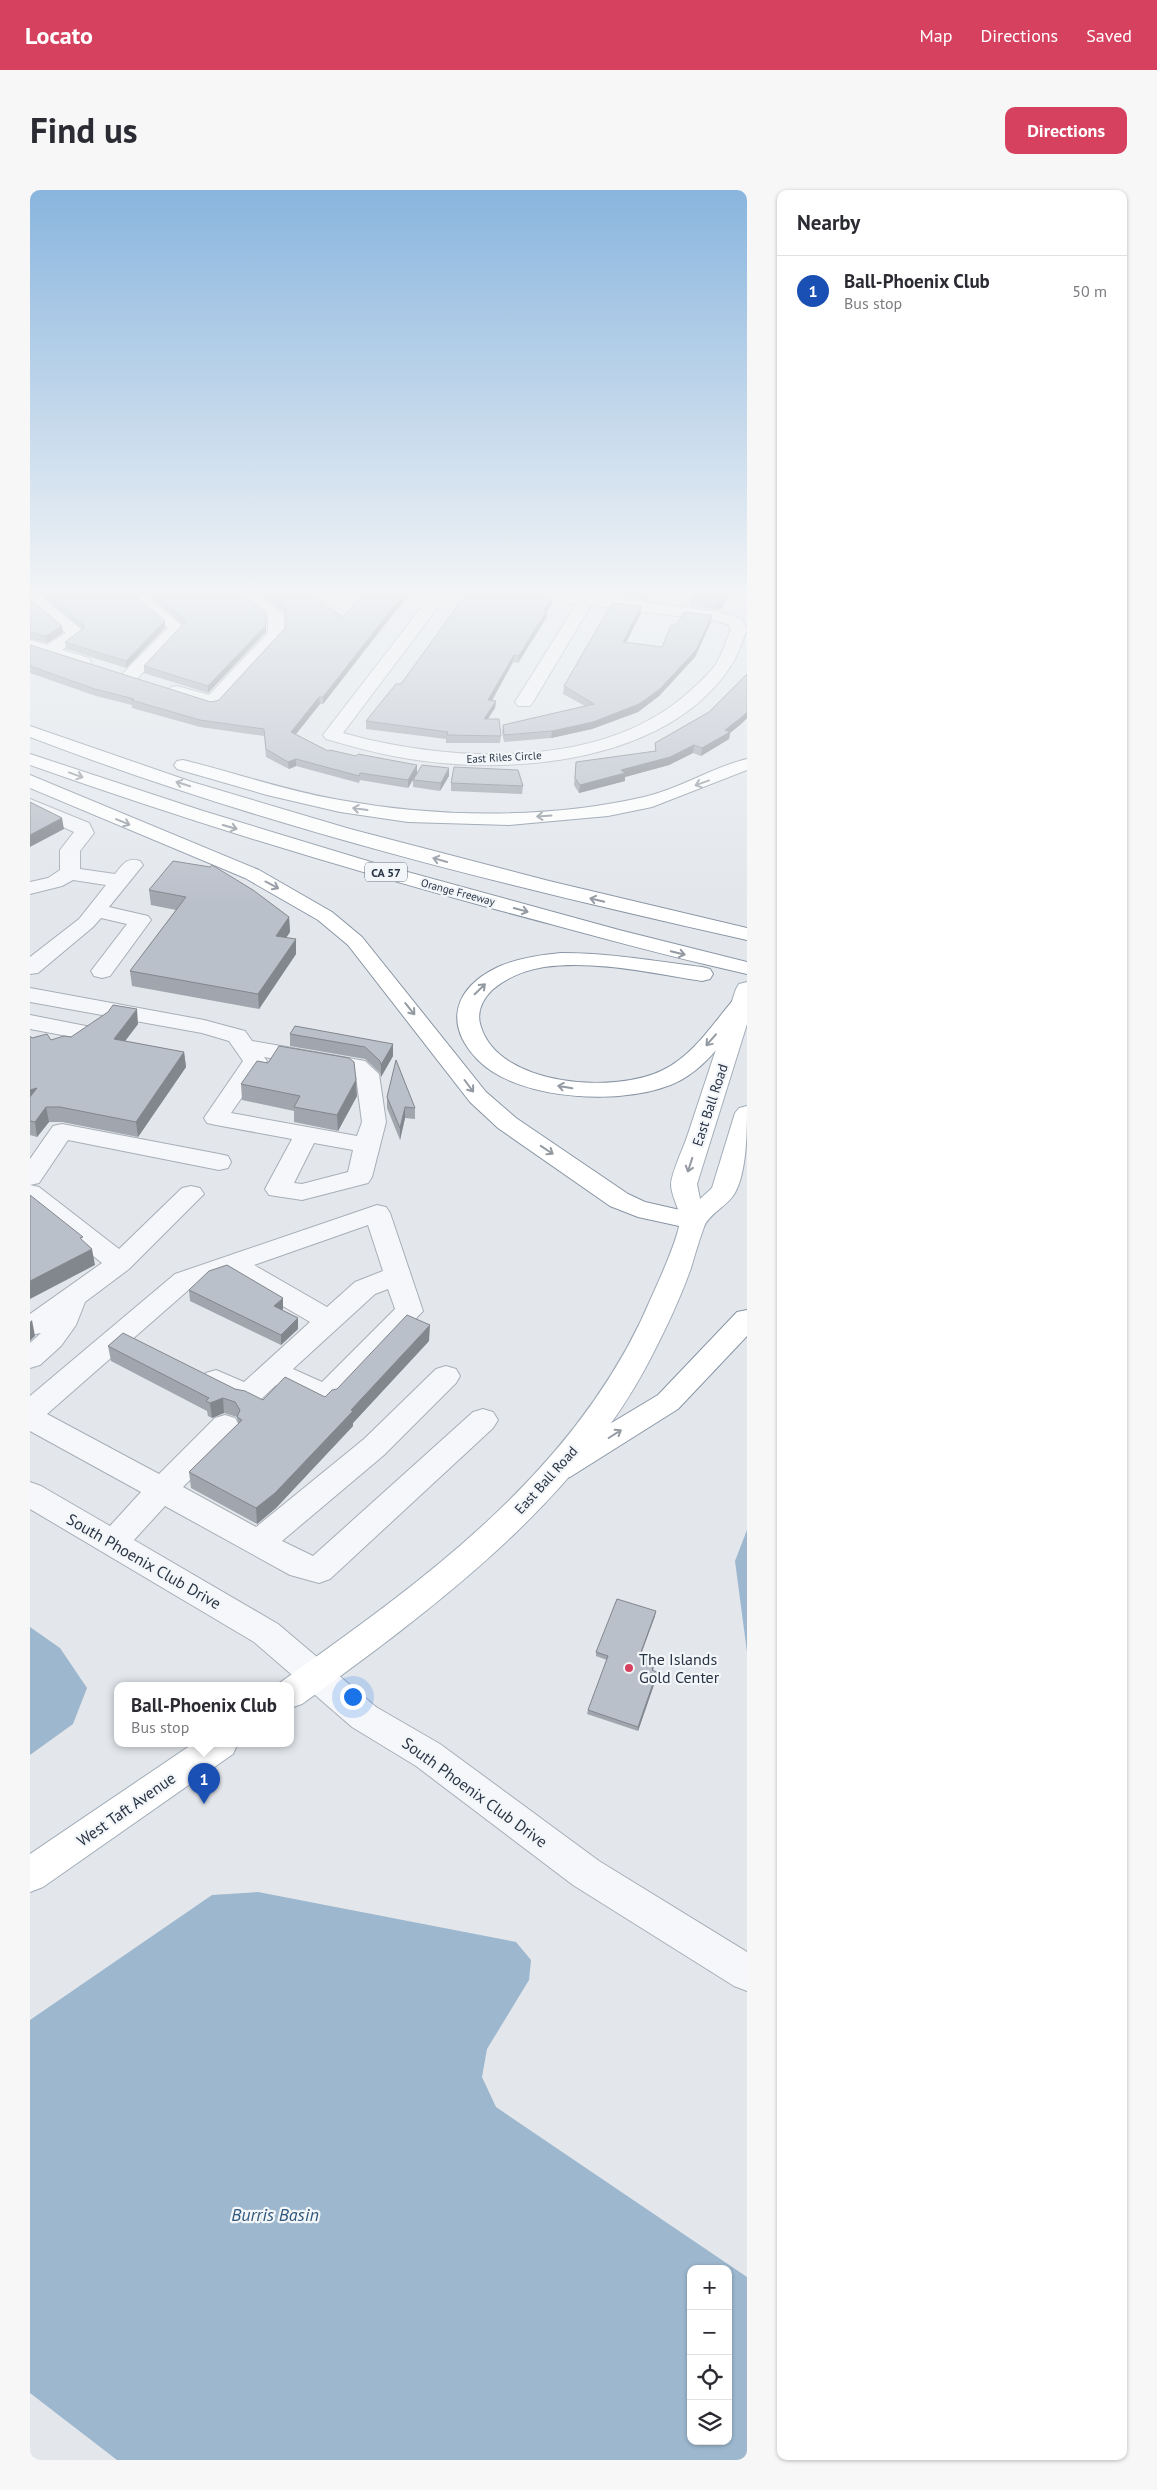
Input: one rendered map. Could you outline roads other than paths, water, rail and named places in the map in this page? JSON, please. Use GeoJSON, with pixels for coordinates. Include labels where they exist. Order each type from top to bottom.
{"type":"FeatureCollection","features":[{"type":"Feature","properties":{"kind":"main road"},"geometry":{"type":"LineString","coordinates":[[30,722],[274,791],[340,806],[408,816],[509,818],[608,810],[652,801],[747,764]]}},
{"type":"Feature","properties":{"kind":"main road","name":"Orange Freeway"},"geometry":{"type":"LineString","coordinates":[[30,731],[90,755],[265,810],[474,870],[623,907],[747,934]]}},
{"type":"Feature","properties":{"kind":"main road","name":"Orange Freeway"},"geometry":{"type":"LineString","coordinates":[[30,759],[218,823],[362,866],[676,952],[747,968]]}},
{"type":"Feature","properties":{"kind":"main road"},"geometry":{"type":"LineString","coordinates":[[30,781],[121,821],[252,874],[325,916],[355,941],[478,1097],[507,1123],[619,1200],[638,1209],[693,1221]]}},
{"type":"Feature","properties":{"kind":"main road"},"geometry":{"type":"LineString","coordinates":[[623,907],[747,928]]}},
{"type":"Feature","properties":{"kind":"main road"},"geometry":{"type":"LineString","coordinates":[[586,960],[746,991],[690,1064],[656,1081],[615,1089],[570,1088],[536,1081],[505,1069],[488,1057],[476,1044],[470,1032],[467,1018],[468,1006],[483,985],[509,970],[543,961],[586,960]]}},
{"type":"Feature","properties":{"kind":"main road","name":"East Ball Road"},"geometry":{"type":"LineString","coordinates":[[693,1221],[684,1184],[746,991]]}},
{"type":"Feature","properties":{"kind":"main road","name":"East Ball Road"},"geometry":{"type":"LineString","coordinates":[[317,1675],[375,1633],[455,1569],[526,1505],[559,1469],[600,1417],[631,1368],[656,1320],[678,1269],[693,1221],[724,1190],[747,1113]]}},
{"type":"Feature","properties":{"kind":"main road"},"geometry":{"type":"LineString","coordinates":[[559,1469],[668,1402],[747,1319]]}},
{"type":"Feature","properties":{"kind":"main road"},"geometry":{"type":"LineString","coordinates":[[294,1691],[317,1675]]}},
{"type":"Feature","properties":{"kind":"main road","name":"West Taft Avenue"},"geometry":{"type":"LineString","coordinates":[[30,1875],[215,1747]]}},
{"type":"Feature","properties":{"kind":"street"},"geometry":{"type":"LineString","coordinates":[[182,693],[212,702],[221,693]]}},
{"type":"Feature","properties":{"kind":"street","name":"East Riles Circle"},"geometry":{"type":"LineString","coordinates":[[364,693],[332,735],[363,746],[410,755],[458,760],[504,759],[558,754],[609,743],[658,724],[697,693]]}},
{"type":"Feature","properties":{"kind":"street"},"geometry":{"type":"LineString","coordinates":[[524,702],[530,693]]}},
{"type":"Feature","properties":{"kind":"street"},"geometry":{"type":"LineString","coordinates":[[30,806],[82,828],[84,833],[70,850],[70,873]]}},
{"type":"Feature","properties":{"kind":"street"},"geometry":{"type":"LineString","coordinates":[[30,888],[55,882],[70,873],[127,873],[86,923],[30,968]]}},
{"type":"Feature","properties":{"kind":"street"},"geometry":{"type":"LineString","coordinates":[[96,911],[141,920],[102,971]]}},
{"type":"Feature","properties":{"kind":"street"},"geometry":{"type":"LineString","coordinates":[[30,996],[204,1027],[236,1036],[247,1047],[255,1060],[216,1118],[366,1145]]}},
{"type":"Feature","properties":{"kind":"street"},"geometry":{"type":"LineString","coordinates":[[30,1022],[83,1032]]}},
{"type":"Feature","properties":{"kind":"street"},"geometry":{"type":"LineString","coordinates":[[247,1047],[357,1066],[367,1074],[374,1122],[366,1145],[359,1177],[302,1192],[278,1189],[307,1134]]}},
{"type":"Feature","properties":{"kind":"street"},"geometry":{"type":"LineString","coordinates":[[30,1178],[62,1130],[219,1162]]}},
{"type":"Feature","properties":{"kind":"street"},"geometry":{"type":"LineString","coordinates":[[30,1193],[120,1263]]}},
{"type":"Feature","properties":{"kind":"street"},"geometry":{"type":"LineString","coordinates":[[34,1326],[120,1263],[191,1194]]}},
{"type":"Feature","properties":{"kind":"street"},"geometry":{"type":"LineString","coordinates":[[30,1412],[184,1280],[377,1212],[409,1311],[326,1396],[273,1371]]}},
{"type":"Feature","properties":{"kind":"street"},"geometry":{"type":"LineString","coordinates":[[231,1264],[329,1320]]}},
{"type":"Feature","properties":{"kind":"street"},"geometry":{"type":"LineString","coordinates":[[112,1544],[273,1371],[365,1288],[397,1275]]}},
{"type":"Feature","properties":{"kind":"street"},"geometry":{"type":"LineString","coordinates":[[30,1358],[49,1344],[62,1328],[70,1312],[72,1298]]}},
{"type":"Feature","properties":{"kind":"street"},"geometry":{"type":"LineString","coordinates":[[122,1333],[149,1346]]}},
{"type":"Feature","properties":{"kind":"street"},"geometry":{"type":"LineString","coordinates":[[194,1369],[239,1409]]}},
{"type":"Feature","properties":{"kind":"street"},"geometry":{"type":"LineString","coordinates":[[258,1543],[374,1447],[446,1376]]}},
{"type":"Feature","properties":{"kind":"street"},"geometry":{"type":"LineString","coordinates":[[30,1418],[301,1566],[318,1570],[483,1420]]}},
{"type":"Feature","properties":{"kind":"street","name":"South Phoenix Club Drive"},"geometry":{"type":"LineString","coordinates":[[30,1494],[266,1633],[364,1717],[428,1755],[586,1873],[747,1973]]}},
{"type":"Feature","properties":{"kind":"water"},"geometry":{"type":"Polygon","coordinates":[[[747,1530],[747,1652],[735,1561],[747,1530]]]}},
{"type":"Feature","properties":{"kind":"water"},"geometry":{"type":"Polygon","coordinates":[[[30,1627],[60,1648],[87,1688],[73,1724],[30,1755],[30,1627]]]}},
{"type":"Feature","properties":{"kind":"water","name":"Burris Basin"},"geometry":{"type":"Polygon","coordinates":[[[258,1892],[516,1942],[531,1960],[529,1980],[487,2049],[482,2077],[496,2107],[729,2265],[687,2265],[687,2445],[732,2445],[732,2267],[747,2277],[747,2460],[117,2460],[30,2393],[30,2020],[212,1895],[258,1892]]]}},
{"type":"Feature","properties":{"kind":"place","name":"The Islands Gold Center"},"geometry":{"type":"Point","coordinates":[629,1668]}},
{"type":"Feature","properties":{"kind":"place","name":"Ball-Phoenix Club"},"geometry":{"type":"Point","coordinates":[204,1804]}}]}
